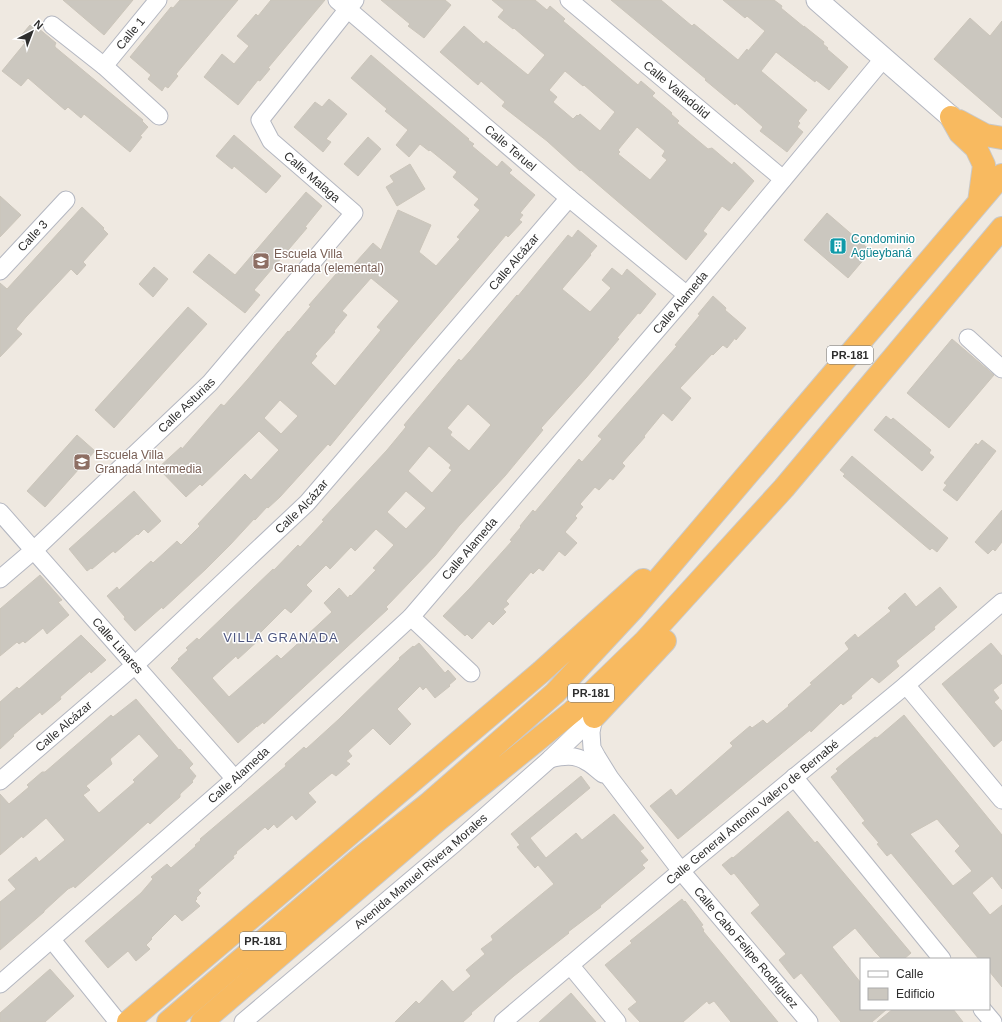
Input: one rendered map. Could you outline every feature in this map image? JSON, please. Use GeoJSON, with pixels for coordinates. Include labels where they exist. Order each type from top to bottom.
{"type":"FeatureCollection","features":[{"type":"Feature","properties":{"kind":"highway"},"geometry":{"type":"LineString","coordinates":[[951,117],[985,135],[1002,138]]}},
{"type":"Feature","properties":{"kind":"highway"},"geometry":{"type":"LineString","coordinates":[[951,117],[960,133],[976,148],[984,165],[979,202]]}},
{"type":"Feature","properties":{"kind":"highway","name":"PR-181"},"geometry":{"type":"LineString","coordinates":[[168,1022],[359,859],[428,804],[555,693],[634,608],[698,534],[1002,175]]}},
{"type":"Feature","properties":{"kind":"highway","name":"PR-181"},"geometry":{"type":"LineString","coordinates":[[202,1022],[438,820],[572,712],[645,641],[784,488],[1002,228]]}},
{"type":"Feature","properties":{"kind":"highway"},"geometry":{"type":"LineString","coordinates":[[594,717],[673,632],[744,547],[784,488]]}},
{"type":"Feature","properties":{"kind":"highway"},"geometry":{"type":"LineString","coordinates":[[128,1022],[541,672],[642,580],[698,534]]}},
{"type":"Feature","properties":{"kind":"street","name":"Calle 1"},"geometry":{"type":"LineString","coordinates":[[104,66],[158,0]]}},
{"type":"Feature","properties":{"kind":"street","name":"Calle Valladolid"},"geometry":{"type":"LineString","coordinates":[[569,0],[783,179]]}},
{"type":"Feature","properties":{"kind":"street"},"geometry":{"type":"LineString","coordinates":[[816,0],[951,117]]}},
{"type":"Feature","properties":{"kind":"street","name":"Calle Malaga"},"geometry":{"type":"LineString","coordinates":[[347,3],[260,120],[271,141],[354,213]]}},
{"type":"Feature","properties":{"kind":"street","name":"Calle Teruel"},"geometry":{"type":"LineString","coordinates":[[347,3],[570,198],[686,295]]}},
{"type":"Feature","properties":{"kind":"street"},"geometry":{"type":"LineString","coordinates":[[52,25],[104,66],[159,116]]}},
{"type":"Feature","properties":{"kind":"street","name":"Calle Alameda"},"geometry":{"type":"LineString","coordinates":[[0,984],[235,779],[411,617],[686,295],[884,58]]}},
{"type":"Feature","properties":{"kind":"street","name":"Calle Alcázar"},"geometry":{"type":"LineString","coordinates":[[0,781],[135,665],[307,503],[570,198]]}},
{"type":"Feature","properties":{"kind":"street","name":"Calle 3"},"geometry":{"type":"LineString","coordinates":[[0,271],[66,200]]}},
{"type":"Feature","properties":{"kind":"street","name":"Calle Asturias"},"geometry":{"type":"LineString","coordinates":[[0,579],[34,550],[210,383],[354,213]]}},
{"type":"Feature","properties":{"kind":"street"},"geometry":{"type":"LineString","coordinates":[[968,338],[1002,370]]}},
{"type":"Feature","properties":{"kind":"street","name":"Calle Linares"},"geometry":{"type":"LineString","coordinates":[[0,512],[235,779]]}},
{"type":"Feature","properties":{"kind":"street","name":"Calle General Antonio Valero de Bernabé"},"geometry":{"type":"LineString","coordinates":[[503,1022],[681,871],[906,685],[1002,602]]}},
{"type":"Feature","properties":{"kind":"street"},"geometry":{"type":"LineString","coordinates":[[411,617],[471,673]]}},
{"type":"Feature","properties":{"kind":"street"},"geometry":{"type":"LineString","coordinates":[[906,685],[1002,800]]}},
{"type":"Feature","properties":{"kind":"street"},"geometry":{"type":"LineString","coordinates":[[594,717],[591,732],[592,748],[610,778]]}},
{"type":"Feature","properties":{"kind":"street","name":"Avenida Manuel Rivera Morales"},"geometry":{"type":"LineString","coordinates":[[243,1022],[455,843],[550,759],[594,717]]}},
{"type":"Feature","properties":{"kind":"street"},"geometry":{"type":"LineString","coordinates":[[550,759],[563,756],[580,758],[610,778]]}},
{"type":"Feature","properties":{"kind":"street"},"geometry":{"type":"LineString","coordinates":[[794,777],[941,958]]}},
{"type":"Feature","properties":{"kind":"street","name":"Calle Cabo Felipe Rodríguez"},"geometry":{"type":"LineString","coordinates":[[610,778],[681,871],[809,1022]]}},
{"type":"Feature","properties":{"kind":"street"},"geometry":{"type":"LineString","coordinates":[[52,940],[118,1022]]}},
{"type":"Feature","properties":{"kind":"street"},"geometry":{"type":"LineString","coordinates":[[570,965],[617,1022]]}},
{"type":"Feature","properties":{"kind":"street"},"geometry":{"type":"LineString","coordinates":[[983,1010],[992,1022]]}},
{"type":"Feature","properties":{"kind":"building"},"geometry":{"type":"Polygon","coordinates":[[[63,0],[133,0],[104,35],[63,0]]]}},
{"type":"Feature","properties":{"kind":"building"},"geometry":{"type":"Polygon","coordinates":[[[180,0],[238,0],[176,74],[178,76],[168,88],[165,86],[162,91],[148,79],[151,75],[130,57],[171,7],[173,8],[180,0]]]}},
{"type":"Feature","properties":{"kind":"building"},"geometry":{"type":"Polygon","coordinates":[[[271,0],[325,0],[268,68],[270,69],[260,81],[258,80],[238,105],[204,77],[222,54],[234,64],[249,46],[237,36],[256,14],[258,16],[271,0]]]}},
{"type":"Feature","properties":{"kind":"building"},"geometry":{"type":"Polygon","coordinates":[[[381,0],[445,0],[451,5],[424,38],[408,26],[410,24],[381,0]]]}},
{"type":"Feature","properties":{"kind":"building"},"geometry":{"type":"Polygon","coordinates":[[[492,0],[535,0],[547,10],[550,6],[565,19],[563,21],[638,85],[641,81],[655,93],[652,96],[672,113],[671,114],[679,121],[677,123],[708,149],[712,148],[732,165],[734,162],[754,181],[729,211],[722,206],[703,231],[707,234],[686,260],[581,170],[580,171],[547,141],[502,106],[505,102],[481,81],[478,85],[440,52],[464,26],[484,44],[486,41],[528,75],[545,55],[514,28],[513,29],[498,17],[504,10],[492,0]],[[565,71],[549,90],[557,97],[553,102],[573,119],[580,114],[600,131],[615,112],[584,85],[583,86],[565,71]],[[637,127],[618,150],[620,152],[618,154],[650,180],[667,160],[662,156],[665,151],[637,127]]]}},
{"type":"Feature","properties":{"kind":"building"},"geometry":{"type":"Polygon","coordinates":[[[611,0],[661,0],[692,26],[694,24],[738,60],[765,31],[747,16],[745,18],[723,0],[774,0],[782,6],[781,8],[824,42],[823,44],[828,48],[827,49],[848,67],[829,90],[816,80],[815,82],[776,52],[761,71],[807,110],[798,121],[800,123],[797,127],[803,132],[787,152],[760,131],[763,127],[736,103],[735,105],[611,0]]]}},
{"type":"Feature","properties":{"kind":"building"},"geometry":{"type":"Polygon","coordinates":[[[970,18],[990,36],[1002,21],[1002,118],[934,59],[970,18]]]}},
{"type":"Feature","properties":{"kind":"building"},"geometry":{"type":"Polygon","coordinates":[[[30,25],[36,30],[38,28],[56,43],[55,47],[143,120],[142,121],[148,127],[140,136],[142,137],[130,152],[84,114],[81,118],[68,107],[65,110],[28,78],[21,86],[2,71],[25,43],[19,38],[30,25]]]}},
{"type":"Feature","properties":{"kind":"building"},"geometry":{"type":"Polygon","coordinates":[[[371,55],[469,139],[468,140],[474,144],[472,146],[497,167],[502,161],[512,170],[509,173],[535,195],[520,213],[523,215],[519,220],[522,222],[508,237],[506,235],[330,446],[328,444],[280,497],[268,508],[267,507],[255,520],[254,519],[206,569],[163,609],[162,607],[135,631],[107,596],[117,587],[119,590],[151,561],[153,563],[177,541],[181,545],[200,526],[198,524],[245,474],[251,480],[279,450],[259,431],[202,486],[200,484],[186,497],[158,468],[181,447],[182,449],[221,404],[224,406],[288,331],[289,332],[311,306],[309,305],[343,266],[348,271],[373,243],[381,250],[398,210],[431,225],[419,252],[436,266],[460,239],[457,237],[480,210],[474,205],[479,199],[453,177],[457,172],[430,150],[429,151],[420,144],[409,157],[396,145],[408,130],[385,111],[387,109],[351,78],[371,55]],[[371,278],[342,311],[347,315],[334,331],[335,332],[315,354],[317,356],[311,363],[335,386],[381,330],[377,327],[399,301],[371,278]],[[280,400],[264,418],[281,434],[298,416],[280,400]]]}},
{"type":"Feature","properties":{"kind":"building"},"geometry":{"type":"Polygon","coordinates":[[[329,99],[347,114],[326,139],[331,142],[323,152],[294,127],[315,102],[322,107],[329,99]]]}},
{"type":"Feature","properties":{"kind":"building"},"geometry":{"type":"Polygon","coordinates":[[[234,135],[281,176],[266,193],[234,166],[232,169],[216,156],[234,135]]]}},
{"type":"Feature","properties":{"kind":"building"},"geometry":{"type":"Polygon","coordinates":[[[368,137],[381,149],[358,176],[344,164],[368,137]]]}},
{"type":"Feature","properties":{"kind":"building"},"geometry":{"type":"Polygon","coordinates":[[[410,164],[425,189],[397,206],[386,187],[394,182],[390,176],[410,164]]]}},
{"type":"Feature","properties":{"kind":"building"},"geometry":{"type":"Polygon","coordinates":[[[306,192],[322,206],[305,227],[307,228],[254,290],[260,295],[245,313],[193,272],[209,254],[235,275],[306,192]]]}},
{"type":"Feature","properties":{"kind":"building"},"geometry":{"type":"Polygon","coordinates":[[[0,196],[21,215],[0,237],[0,196]]]}},
{"type":"Feature","properties":{"kind":"building"},"geometry":{"type":"Polygon","coordinates":[[[82,207],[104,228],[103,229],[108,234],[83,262],[86,265],[77,275],[71,269],[26,317],[16,329],[22,334],[0,357],[0,283],[7,289],[82,207]]]}},
{"type":"Feature","properties":{"kind":"building","name":"Condominio Agüeybaná"},"geometry":{"type":"Polygon","coordinates":[[[827,213],[871,251],[848,278],[804,240],[827,213]]]}},
{"type":"Feature","properties":{"kind":"building"},"geometry":{"type":"Polygon","coordinates":[[[578,230],[597,246],[562,289],[590,312],[611,288],[602,280],[612,268],[622,276],[627,269],[656,294],[640,314],[638,313],[617,338],[619,339],[586,378],[541,428],[543,430],[505,476],[459,526],[435,556],[386,607],[388,609],[264,724],[263,722],[257,726],[238,743],[171,668],[188,650],[186,648],[197,638],[199,640],[273,569],[274,570],[298,545],[300,547],[324,521],[322,520],[387,450],[406,427],[404,425],[459,359],[461,361],[470,351],[568,235],[572,238],[578,230]],[[468,404],[447,428],[452,432],[450,435],[469,451],[491,425],[468,404]],[[429,446],[408,471],[432,493],[452,470],[449,468],[451,465],[429,446]],[[406,491],[387,512],[406,529],[426,508],[406,491]],[[376,529],[355,551],[351,547],[330,569],[326,565],[306,585],[312,591],[291,613],[285,608],[258,635],[261,638],[238,659],[236,656],[212,678],[229,697],[277,655],[281,659],[332,612],[324,603],[339,588],[348,598],[350,595],[351,596],[376,570],[373,568],[394,545],[376,529]]]}},
{"type":"Feature","properties":{"kind":"building"},"geometry":{"type":"Polygon","coordinates":[[[154,267],[168,279],[153,297],[139,284],[154,267]]]}},
{"type":"Feature","properties":{"kind":"building"},"geometry":{"type":"Polygon","coordinates":[[[713,296],[726,308],[725,310],[746,328],[727,348],[723,345],[713,355],[712,354],[680,388],[691,398],[672,421],[663,413],[644,436],[645,437],[622,463],[625,466],[613,480],[610,478],[599,490],[595,487],[580,504],[583,507],[575,516],[577,518],[565,532],[577,543],[565,556],[559,551],[543,571],[539,568],[533,574],[531,572],[506,601],[509,604],[503,609],[506,612],[493,625],[489,621],[472,639],[467,634],[465,636],[443,616],[512,541],[510,540],[533,510],[535,512],[579,459],[582,462],[602,439],[598,436],[677,346],[675,345],[700,315],[698,314],[713,296]]]}},
{"type":"Feature","properties":{"kind":"building"},"geometry":{"type":"Polygon","coordinates":[[[188,307],[207,324],[114,428],[95,410],[188,307]]]}},
{"type":"Feature","properties":{"kind":"building"},"geometry":{"type":"Polygon","coordinates":[[[952,339],[994,375],[949,428],[907,393],[952,339]]]}},
{"type":"Feature","properties":{"kind":"building"},"geometry":{"type":"Polygon","coordinates":[[[886,416],[891,420],[893,418],[931,450],[929,453],[934,457],[922,471],[874,430],[886,416]]]}},
{"type":"Feature","properties":{"kind":"building"},"geometry":{"type":"Polygon","coordinates":[[[77,435],[95,451],[45,507],[27,491],[77,435]]]}},
{"type":"Feature","properties":{"kind":"building"},"geometry":{"type":"Polygon","coordinates":[[[982,440],[996,451],[957,501],[943,490],[947,485],[944,483],[976,443],[978,445],[982,440]]]}},
{"type":"Feature","properties":{"kind":"building"},"geometry":{"type":"Polygon","coordinates":[[[852,456],[948,538],[937,552],[932,548],[930,550],[843,476],[845,474],[840,470],[852,456]]]}},
{"type":"Feature","properties":{"kind":"building"},"geometry":{"type":"Polygon","coordinates":[[[134,491],[161,521],[148,533],[144,529],[115,553],[114,551],[112,552],[92,569],[91,568],[87,571],[69,549],[134,491]]]}},
{"type":"Feature","properties":{"kind":"building"},"geometry":{"type":"Polygon","coordinates":[[[1002,510],[1002,542],[995,551],[993,549],[988,554],[975,542],[1002,510]]]}},
{"type":"Feature","properties":{"kind":"building"},"geometry":{"type":"Polygon","coordinates":[[[40,575],[62,600],[58,602],[69,615],[47,634],[43,628],[25,643],[23,641],[19,644],[17,642],[0,656],[0,609],[40,575]]]}},
{"type":"Feature","properties":{"kind":"building"},"geometry":{"type":"Polygon","coordinates":[[[940,587],[957,607],[934,627],[935,629],[896,661],[899,666],[879,683],[872,677],[851,696],[852,698],[843,705],[841,703],[811,732],[810,730],[678,839],[650,806],[671,789],[676,796],[733,746],[730,743],[750,726],[752,728],[763,720],[767,724],[789,706],[788,705],[812,684],[810,683],[849,649],[845,643],[855,634],[858,638],[891,611],[888,608],[905,593],[916,607],[940,587]]]}},
{"type":"Feature","properties":{"kind":"building"},"geometry":{"type":"Polygon","coordinates":[[[81,635],[106,660],[91,673],[90,671],[42,715],[40,712],[13,735],[14,736],[0,749],[0,702],[17,687],[19,689],[81,635]]]}},
{"type":"Feature","properties":{"kind":"building"},"geometry":{"type":"Polygon","coordinates":[[[419,643],[445,673],[448,670],[456,679],[449,685],[450,686],[435,698],[426,687],[423,690],[420,686],[397,709],[411,724],[390,745],[373,728],[348,751],[352,756],[346,761],[350,764],[336,776],[332,773],[308,793],[316,802],[296,820],[292,815],[277,828],[274,824],[268,830],[265,827],[236,852],[237,853],[233,856],[234,858],[198,890],[201,893],[195,901],[200,906],[182,921],[175,914],[151,938],[152,939],[146,945],[150,949],[136,961],[128,951],[108,968],[85,941],[141,893],[153,879],[151,877],[167,864],[171,868],[196,846],[195,845],[201,840],[200,839],[286,766],[285,764],[304,747],[306,749],[339,719],[400,659],[399,658],[419,643]]]}},
{"type":"Feature","properties":{"kind":"building"},"geometry":{"type":"Polygon","coordinates":[[[991,643],[1002,656],[1002,683],[993,690],[999,698],[994,702],[1002,711],[1002,740],[994,747],[942,684],[991,643]]]}},
{"type":"Feature","properties":{"kind":"building"},"geometry":{"type":"Polygon","coordinates":[[[136,699],[179,750],[180,749],[193,764],[189,768],[196,776],[192,781],[193,782],[180,794],[180,797],[150,824],[148,822],[75,888],[74,886],[68,889],[0,950],[0,902],[16,889],[8,880],[36,857],[39,862],[65,840],[46,818],[0,855],[0,794],[9,804],[29,787],[27,785],[42,772],[45,772],[111,715],[113,717],[136,699]],[[139,734],[110,759],[112,764],[86,786],[90,790],[83,795],[99,813],[135,782],[133,780],[159,756],[139,734]]]}},
{"type":"Feature","properties":{"kind":"building"},"geometry":{"type":"Polygon","coordinates":[[[904,715],[1002,835],[1002,889],[992,876],[972,893],[990,915],[1002,905],[1002,987],[990,972],[990,958],[978,958],[891,853],[887,856],[877,844],[879,843],[862,823],[865,821],[831,777],[838,771],[836,769],[875,737],[877,738],[904,715]],[[937,819],[910,834],[953,886],[972,871],[955,851],[960,846],[937,819]]]}},
{"type":"Feature","properties":{"kind":"building"},"geometry":{"type":"Polygon","coordinates":[[[581,776],[590,788],[530,838],[546,858],[576,833],[582,840],[614,814],[644,848],[640,851],[648,860],[642,865],[645,868],[600,906],[601,907],[514,976],[471,1013],[472,1014],[463,1022],[395,1022],[416,1001],[419,1004],[442,980],[453,992],[471,976],[466,970],[485,954],[481,949],[493,940],[491,936],[554,884],[538,865],[535,868],[517,847],[520,845],[511,834],[581,776]]]}},
{"type":"Feature","properties":{"kind":"building"},"geometry":{"type":"Polygon","coordinates":[[[788,811],[815,843],[817,841],[911,953],[905,958],[881,958],[855,928],[832,947],[860,982],[860,1010],[886,1010],[872,1022],[841,1022],[801,973],[794,979],[779,960],[786,954],[751,913],[760,905],[734,873],[731,875],[722,865],[732,857],[733,858],[788,811]]]}},
{"type":"Feature","properties":{"kind":"building"},"geometry":{"type":"Polygon","coordinates":[[[682,899],[703,925],[701,926],[704,930],[703,931],[778,1022],[731,1022],[714,1001],[709,1004],[707,1001],[683,1022],[640,1022],[628,1009],[637,1002],[605,965],[632,943],[630,941],[682,899]]]}},
{"type":"Feature","properties":{"kind":"building"},"geometry":{"type":"Polygon","coordinates":[[[50,969],[74,996],[45,1022],[0,1022],[0,1013],[50,969]]]}},
{"type":"Feature","properties":{"kind":"building"},"geometry":{"type":"Polygon","coordinates":[[[571,993],[596,1022],[539,1022],[571,993]]]}},
{"type":"Feature","properties":{"kind":"building"},"geometry":{"type":"Polygon","coordinates":[[[892,1010],[954,1010],[963,1022],[877,1022],[892,1010]]]}},
{"type":"Feature","properties":{"kind":"place","name":"Condominio Agüeybaná"},"geometry":{"type":"Point","coordinates":[838,246]}},
{"type":"Feature","properties":{"kind":"place","name":"Escuela Villa Granada (elemental)"},"geometry":{"type":"Point","coordinates":[261,261]}},
{"type":"Feature","properties":{"kind":"place","name":"Escuela Villa Granada Intermedia"},"geometry":{"type":"Point","coordinates":[82,462]}},
{"type":"Feature","properties":{"kind":"district","name":"VILLA GRANADA"},"geometry":{"type":"Point","coordinates":[281,637]}}]}
